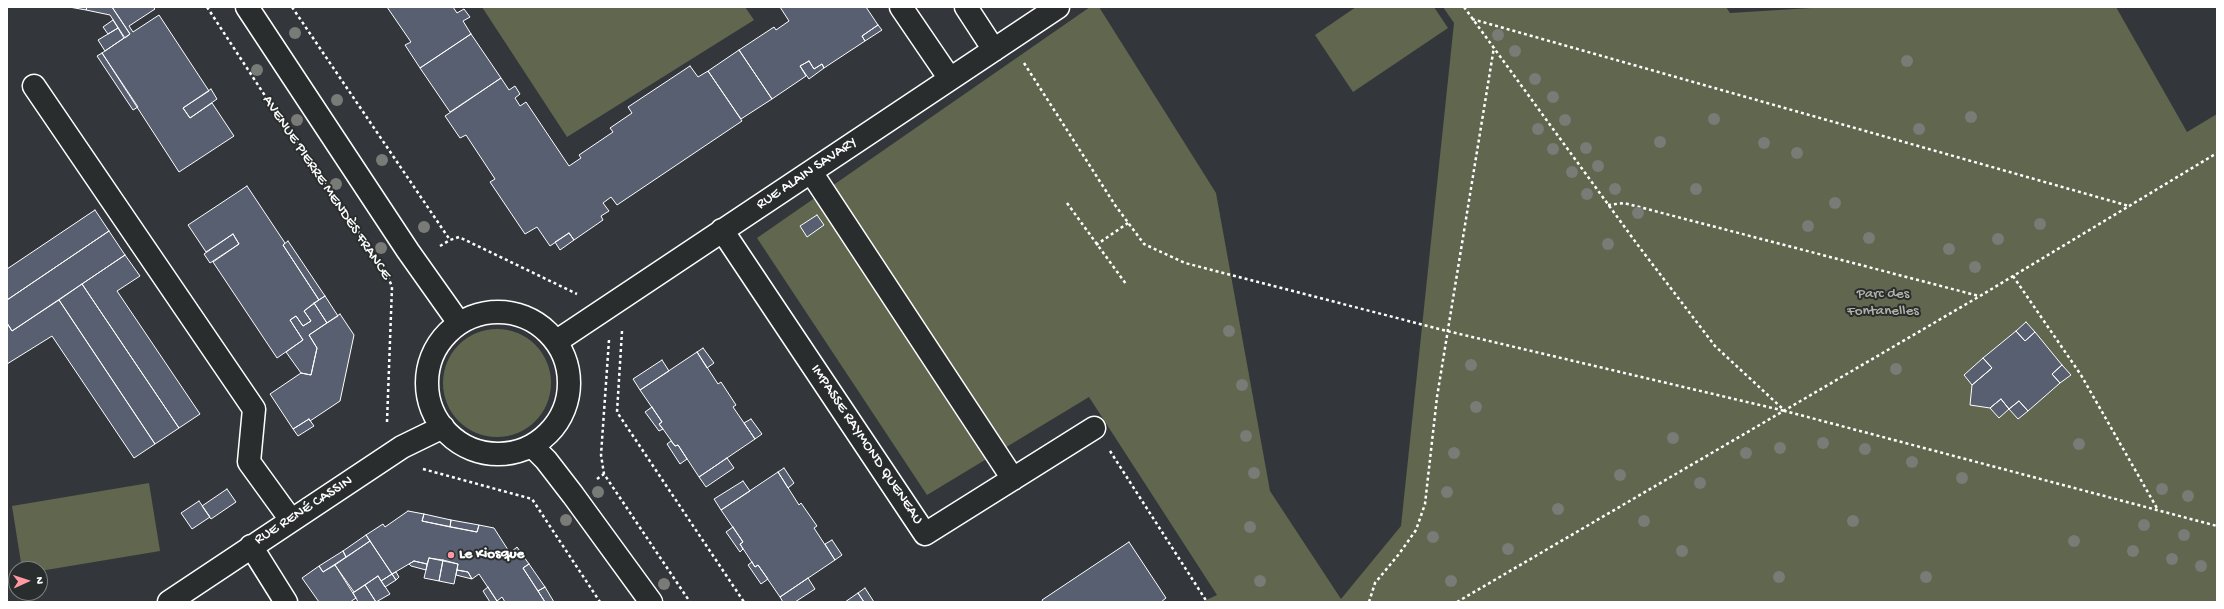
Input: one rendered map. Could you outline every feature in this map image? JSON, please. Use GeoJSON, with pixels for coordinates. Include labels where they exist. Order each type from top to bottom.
{"type":"FeatureCollection","features":[{"type":"Feature","properties":{"kind":"street"},"geometry":{"type":"LineString","coordinates":[[247,7],[408,251],[459,323]]}},
{"type":"Feature","properties":{"kind":"street"},"geometry":{"type":"LineString","coordinates":[[901,7],[950,79]]}},
{"type":"Feature","properties":{"kind":"street"},"geometry":{"type":"LineString","coordinates":[[966,7],[1002,45]]}},
{"type":"Feature","properties":{"kind":"street","name":"RUE ALAIN SAVARY"},"geometry":{"type":"LineString","coordinates":[[557,341],[1058,7]]}},
{"type":"Feature","properties":{"kind":"street"},"geometry":{"type":"LineString","coordinates":[[34,86],[254,409],[250,462],[291,520]]}},
{"type":"Feature","properties":{"kind":"street"},"geometry":{"type":"LineString","coordinates":[[811,172],[1012,479]]}},
{"type":"Feature","properties":{"kind":"street","name":"IMPASSE RAYMOND QUENEAU"},"geometry":{"type":"LineString","coordinates":[[722,230],[925,534],[1094,428]]}},
{"type":"Feature","properties":{"kind":"street"},"geometry":{"type":"LineString","coordinates":[[488,312],[512,312],[529,318],[544,328],[557,341],[567,366],[570,379],[568,399],[557,423],[548,434],[532,446],[517,452],[500,454],[484,452],[463,444],[442,427],[432,410],[428,391],[428,371],[434,352],[444,336],[459,323],[475,315],[488,312]]}},
{"type":"Feature","properties":{"kind":"street","name":"RUE RENÉ CASSIN"},"geometry":{"type":"LineString","coordinates":[[169,602],[402,446],[442,427]]}},
{"type":"Feature","properties":{"kind":"street"},"geometry":{"type":"LineString","coordinates":[[532,446],[546,460],[574,495],[651,602]]}},
{"type":"Feature","properties":{"kind":"street"},"geometry":{"type":"LineString","coordinates":[[251,546],[286,602]]}},
{"type":"Feature","properties":{"kind":"path","name":"AVENUE PIERRE MENDÈS FRANCE"},"geometry":{"type":"LineString","coordinates":[[207,7],[275,111],[381,266]]}},
{"type":"Feature","properties":{"kind":"path"},"geometry":{"type":"LineString","coordinates":[[292,7],[450,240],[459,238],[582,296],[622,324],[616,412],[744,602]]}},
{"type":"Feature","properties":{"kind":"path"},"geometry":{"type":"LineString","coordinates":[[1464,7],[1608,205],[1715,346],[1785,411]]}},
{"type":"Feature","properties":{"kind":"path"},"geometry":{"type":"LineString","coordinates":[[1472,18],[2130,206]]}},
{"type":"Feature","properties":{"kind":"path"},"geometry":{"type":"LineString","coordinates":[[1002,45],[1144,244],[1185,263],[1447,331],[1785,411],[2217,526]]}},
{"type":"Feature","properties":{"kind":"path"},"geometry":{"type":"LineString","coordinates":[[1369,602],[1375,583],[1399,554],[1416,530],[1425,504],[1437,397],[1494,47]]}},
{"type":"Feature","properties":{"kind":"path"},"geometry":{"type":"LineString","coordinates":[[1456,602],[1980,296],[2217,153]]}},
{"type":"Feature","properties":{"kind":"path"},"geometry":{"type":"LineString","coordinates":[[1067,203],[1126,284]]}},
{"type":"Feature","properties":{"kind":"path"},"geometry":{"type":"LineString","coordinates":[[1608,205],[1624,203],[1980,296]]}},
{"type":"Feature","properties":{"kind":"path"},"geometry":{"type":"LineString","coordinates":[[1096,244],[1128,223]]}},
{"type":"Feature","properties":{"kind":"path","name":"AVENUE PIERRE MENDÈS FRANCE"},"geometry":{"type":"LineString","coordinates":[[386,272],[392,287],[388,429],[419,468],[532,499],[600,602]]}},
{"type":"Feature","properties":{"kind":"path"},"geometry":{"type":"LineString","coordinates":[[2013,276],[2081,375],[2158,511]]}},
{"type":"Feature","properties":{"kind":"path"},"geometry":{"type":"LineString","coordinates":[[602,311],[609,343],[601,455],[604,474],[690,602]]}},
{"type":"Feature","properties":{"kind":"path"},"geometry":{"type":"LineString","coordinates":[[1094,428],[1207,602]]}},
{"type":"Feature","properties":{"kind":"green space"},"geometry":{"type":"Polygon","coordinates":[[[482,7],[745,7],[754,20],[567,137],[482,7]]]}},
{"type":"Feature","properties":{"kind":"green space","name":"Parc des Fontanelles"},"geometry":{"type":"Polygon","coordinates":[[[1090,7],[1099,7],[1216,193],[1270,491],[1341,599],[1401,526],[1454,23],[1443,7],[1726,7],[1730,13],[1827,7],[2116,7],[2187,132],[2217,114],[2217,602],[1202,602],[1217,595],[1089,397],[927,495],[757,238],[1090,7]]]}},
{"type":"Feature","properties":{"kind":"green space"},"geometry":{"type":"Polygon","coordinates":[[[1356,7],[1434,7],[1448,28],[1353,92],[1315,35],[1356,7]]]}},
{"type":"Feature","properties":{"kind":"green space"},"geometry":{"type":"Polygon","coordinates":[[[497,329],[518,333],[535,345],[547,362],[551,383],[547,404],[535,421],[518,433],[497,437],[476,433],[459,421],[447,404],[443,383],[447,362],[459,345],[476,333],[497,329]]]}},
{"type":"Feature","properties":{"kind":"green space"},"geometry":{"type":"Polygon","coordinates":[[[149,483],[160,551],[48,570],[48,561],[21,561],[12,506],[149,483]]]}},
{"type":"Feature","properties":{"kind":"building"},"geometry":{"type":"Polygon","coordinates":[[[69,7],[87,7],[86,10],[69,7]]]}},
{"type":"Feature","properties":{"kind":"building"},"geometry":{"type":"Polygon","coordinates":[[[87,7],[112,7],[130,34],[125,38],[110,15],[86,10],[87,7]]]}},
{"type":"Feature","properties":{"kind":"building"},"geometry":{"type":"Polygon","coordinates":[[[112,7],[153,7],[155,9],[129,26],[133,32],[159,15],[209,91],[183,108],[190,118],[212,103],[234,136],[179,172],[102,53],[130,34],[112,7]]]}},
{"type":"Feature","properties":{"kind":"building"},"geometry":{"type":"Polygon","coordinates":[[[387,7],[453,7],[457,13],[464,9],[470,17],[463,21],[471,34],[420,68],[405,45],[411,42],[387,7]]]}},
{"type":"Feature","properties":{"kind":"building"},"geometry":{"type":"Polygon","coordinates":[[[780,7],[866,7],[878,25],[862,36],[865,41],[824,68],[822,64],[814,69],[809,61],[800,66],[806,76],[772,99],[739,50],[774,27],[776,30],[789,21],[780,7]]]}},
{"type":"Feature","properties":{"kind":"building"},"geometry":{"type":"Polygon","coordinates":[[[113,20],[118,28],[108,34],[103,27],[113,20]]]}},
{"type":"Feature","properties":{"kind":"building"},"geometry":{"type":"Polygon","coordinates":[[[878,25],[882,30],[865,41],[862,36],[878,25]]]}},
{"type":"Feature","properties":{"kind":"building"},"geometry":{"type":"Polygon","coordinates":[[[118,28],[124,38],[105,51],[98,40],[118,28]]]}},
{"type":"Feature","properties":{"kind":"building"},"geometry":{"type":"Polygon","coordinates":[[[471,34],[501,78],[450,112],[420,68],[471,34]]]}},
{"type":"Feature","properties":{"kind":"building"},"geometry":{"type":"Polygon","coordinates":[[[739,50],[772,99],[741,119],[708,71],[739,50]]]}},
{"type":"Feature","properties":{"kind":"building"},"geometry":{"type":"Polygon","coordinates":[[[102,53],[138,107],[133,110],[97,56],[102,53]]]}},
{"type":"Feature","properties":{"kind":"building"},"geometry":{"type":"Polygon","coordinates":[[[809,61],[814,69],[822,64],[824,68],[809,79],[800,66],[809,61]]]}},
{"type":"Feature","properties":{"kind":"building"},"geometry":{"type":"Polygon","coordinates":[[[690,66],[698,77],[708,71],[742,121],[617,205],[611,197],[603,203],[609,211],[601,216],[603,220],[574,240],[569,233],[550,246],[537,227],[525,234],[490,182],[495,179],[466,135],[460,138],[445,116],[501,78],[509,90],[515,86],[520,94],[515,98],[520,106],[526,102],[569,166],[581,158],[579,155],[613,132],[610,128],[632,113],[628,107],[690,66]]]}},
{"type":"Feature","properties":{"kind":"building"},"geometry":{"type":"Polygon","coordinates":[[[211,89],[217,99],[190,118],[183,108],[211,89]]]}},
{"type":"Feature","properties":{"kind":"building"},"geometry":{"type":"Polygon","coordinates":[[[247,186],[285,243],[283,245],[319,300],[304,311],[311,321],[303,326],[296,316],[290,320],[303,340],[277,358],[213,262],[239,244],[233,234],[206,252],[188,225],[247,186]]]}},
{"type":"Feature","properties":{"kind":"building"},"geometry":{"type":"Polygon","coordinates":[[[95,210],[109,231],[7,300],[7,269],[95,210]]]}},
{"type":"Feature","properties":{"kind":"building"},"geometry":{"type":"Polygon","coordinates":[[[817,215],[824,225],[807,237],[800,226],[817,215]]]}},
{"type":"Feature","properties":{"kind":"building"},"geometry":{"type":"Polygon","coordinates":[[[109,231],[125,255],[12,331],[7,323],[7,300],[109,231]]]}},
{"type":"Feature","properties":{"kind":"building"},"geometry":{"type":"Polygon","coordinates":[[[569,233],[574,240],[560,250],[555,242],[569,233]]]}},
{"type":"Feature","properties":{"kind":"building"},"geometry":{"type":"Polygon","coordinates":[[[233,234],[239,244],[210,263],[204,254],[233,234]]]}},
{"type":"Feature","properties":{"kind":"building"},"geometry":{"type":"Polygon","coordinates":[[[288,241],[325,296],[319,300],[283,245],[288,241]]]}},
{"type":"Feature","properties":{"kind":"building"},"geometry":{"type":"Polygon","coordinates":[[[125,255],[140,276],[117,291],[200,414],[179,428],[82,284],[125,255]]]}},
{"type":"Feature","properties":{"kind":"building"},"geometry":{"type":"Polygon","coordinates":[[[82,284],[179,428],[155,444],[59,300],[82,284]]]}},
{"type":"Feature","properties":{"kind":"building"},"geometry":{"type":"Polygon","coordinates":[[[325,296],[338,316],[327,323],[314,303],[325,296]]]}},
{"type":"Feature","properties":{"kind":"building"},"geometry":{"type":"Polygon","coordinates":[[[59,300],[155,444],[134,458],[52,336],[7,364],[7,323],[12,331],[59,300]]]}},
{"type":"Feature","properties":{"kind":"building"},"geometry":{"type":"Polygon","coordinates":[[[314,303],[327,323],[309,335],[317,348],[311,375],[301,373],[286,352],[303,340],[290,320],[296,316],[303,326],[311,321],[304,311],[314,303]]]}},
{"type":"Feature","properties":{"kind":"building"},"geometry":{"type":"Polygon","coordinates":[[[340,314],[354,335],[340,401],[310,421],[309,419],[293,429],[270,394],[301,373],[311,375],[317,348],[309,335],[340,314]]]}},
{"type":"Feature","properties":{"kind":"building"},"geometry":{"type":"Polygon","coordinates":[[[2026,322],[2035,332],[2025,341],[2016,331],[2026,322]]]}},
{"type":"Feature","properties":{"kind":"building"},"geometry":{"type":"Polygon","coordinates":[[[2016,331],[2025,341],[2035,332],[2062,365],[2052,374],[2060,383],[2028,411],[2019,401],[2009,409],[2001,399],[1990,408],[1970,405],[1972,385],[1992,368],[1983,358],[2016,331]]]}},
{"type":"Feature","properties":{"kind":"building"},"geometry":{"type":"Polygon","coordinates":[[[703,348],[714,363],[707,368],[697,352],[703,348]]]}},
{"type":"Feature","properties":{"kind":"building"},"geometry":{"type":"Polygon","coordinates":[[[697,352],[718,384],[721,382],[736,405],[733,407],[755,439],[699,477],[678,445],[675,446],[659,424],[662,422],[640,390],[697,352]]]}},
{"type":"Feature","properties":{"kind":"building"},"geometry":{"type":"Polygon","coordinates":[[[1983,358],[1992,368],[1972,385],[1964,375],[1983,358]]]}},
{"type":"Feature","properties":{"kind":"building"},"geometry":{"type":"Polygon","coordinates":[[[662,360],[669,371],[640,390],[633,379],[662,360]]]}},
{"type":"Feature","properties":{"kind":"building"},"geometry":{"type":"Polygon","coordinates":[[[2062,365],[2071,375],[2060,383],[2052,374],[2062,365]]]}},
{"type":"Feature","properties":{"kind":"building"},"geometry":{"type":"Polygon","coordinates":[[[2001,399],[2009,409],[1999,418],[1990,408],[2001,399]]]}},
{"type":"Feature","properties":{"kind":"building"},"geometry":{"type":"Polygon","coordinates":[[[2019,401],[2028,411],[2018,419],[2009,409],[2019,401]]]}},
{"type":"Feature","properties":{"kind":"building"},"geometry":{"type":"Polygon","coordinates":[[[652,407],[662,422],[659,424],[663,429],[659,431],[645,412],[652,407]]]}},
{"type":"Feature","properties":{"kind":"building"},"geometry":{"type":"Polygon","coordinates":[[[309,419],[314,426],[298,436],[293,429],[309,419]]]}},
{"type":"Feature","properties":{"kind":"building"},"geometry":{"type":"Polygon","coordinates":[[[751,419],[762,434],[755,439],[744,423],[751,419]]]}},
{"type":"Feature","properties":{"kind":"building"},"geometry":{"type":"Polygon","coordinates":[[[671,441],[675,446],[678,445],[687,459],[680,464],[667,444],[671,441]]]}},
{"type":"Feature","properties":{"kind":"building"},"geometry":{"type":"Polygon","coordinates":[[[727,458],[734,468],[706,487],[699,477],[727,458]]]}},
{"type":"Feature","properties":{"kind":"building"},"geometry":{"type":"Polygon","coordinates":[[[784,468],[794,483],[788,488],[778,472],[784,468]]]}},
{"type":"Feature","properties":{"kind":"building"},"geometry":{"type":"Polygon","coordinates":[[[778,472],[799,505],[801,503],[817,526],[814,528],[835,560],[780,597],[758,565],[755,567],[740,544],[743,542],[721,510],[778,472]]]}},
{"type":"Feature","properties":{"kind":"building"},"geometry":{"type":"Polygon","coordinates":[[[743,481],[750,491],[721,510],[714,499],[743,481]]]}},
{"type":"Feature","properties":{"kind":"building"},"geometry":{"type":"Polygon","coordinates":[[[227,489],[236,502],[211,519],[202,506],[227,489]]]}},
{"type":"Feature","properties":{"kind":"building"},"geometry":{"type":"Polygon","coordinates":[[[199,501],[210,517],[192,529],[181,513],[199,501]]]}},
{"type":"Feature","properties":{"kind":"building","name":"Le Kiosque"},"geometry":{"type":"Polygon","coordinates":[[[408,511],[424,514],[422,521],[477,532],[479,525],[494,528],[510,553],[517,547],[529,564],[523,568],[545,602],[505,602],[502,597],[497,601],[479,574],[472,579],[468,572],[457,570],[458,564],[429,558],[427,564],[414,561],[392,574],[366,535],[383,524],[385,527],[408,511]]]}},
{"type":"Feature","properties":{"kind":"building"},"geometry":{"type":"Polygon","coordinates":[[[424,514],[451,520],[450,527],[422,521],[424,514]]]}},
{"type":"Feature","properties":{"kind":"building"},"geometry":{"type":"Polygon","coordinates":[[[451,520],[479,525],[477,532],[450,527],[451,520]]]}},
{"type":"Feature","properties":{"kind":"building"},"geometry":{"type":"Polygon","coordinates":[[[733,527],[743,542],[740,544],[743,549],[740,552],[726,532],[733,527]]]}},
{"type":"Feature","properties":{"kind":"building"},"geometry":{"type":"Polygon","coordinates":[[[366,535],[370,541],[346,557],[343,551],[366,535]]]}},
{"type":"Feature","properties":{"kind":"building"},"geometry":{"type":"Polygon","coordinates":[[[832,540],[842,555],[835,560],[825,544],[832,540]]]}},
{"type":"Feature","properties":{"kind":"building"},"geometry":{"type":"Polygon","coordinates":[[[370,541],[392,574],[381,581],[378,576],[354,592],[335,565],[370,541]]]}},
{"type":"Feature","properties":{"kind":"building"},"geometry":{"type":"Polygon","coordinates":[[[1129,542],[1166,598],[1161,602],[1043,602],[1042,600],[1129,542]]]}},
{"type":"Feature","properties":{"kind":"building"},"geometry":{"type":"Polygon","coordinates":[[[343,551],[346,557],[323,572],[319,566],[343,551]]]}},
{"type":"Feature","properties":{"kind":"building"},"geometry":{"type":"Polygon","coordinates":[[[429,558],[443,560],[439,581],[424,578],[429,558]]]}},
{"type":"Feature","properties":{"kind":"building"},"geometry":{"type":"Polygon","coordinates":[[[443,560],[458,564],[454,584],[439,581],[443,560]]]}},
{"type":"Feature","properties":{"kind":"building"},"geometry":{"type":"Polygon","coordinates":[[[414,561],[427,564],[426,570],[411,566],[409,564],[414,561]]]}},
{"type":"Feature","properties":{"kind":"building"},"geometry":{"type":"Polygon","coordinates":[[[752,562],[755,567],[758,565],[768,579],[761,584],[748,565],[752,562]]]}},
{"type":"Feature","properties":{"kind":"building"},"geometry":{"type":"Polygon","coordinates":[[[529,564],[545,587],[538,591],[523,568],[529,564]]]}},
{"type":"Feature","properties":{"kind":"building"},"geometry":{"type":"Polygon","coordinates":[[[335,565],[356,598],[350,602],[319,602],[302,578],[319,566],[323,572],[335,565]]]}},
{"type":"Feature","properties":{"kind":"building"},"geometry":{"type":"Polygon","coordinates":[[[457,570],[468,572],[472,579],[456,575],[457,570]]]}},
{"type":"Feature","properties":{"kind":"building"},"geometry":{"type":"Polygon","coordinates":[[[396,572],[399,577],[396,580],[392,574],[396,572]]]}},
{"type":"Feature","properties":{"kind":"building"},"geometry":{"type":"Polygon","coordinates":[[[392,574],[396,580],[385,587],[381,581],[392,574]]]}},
{"type":"Feature","properties":{"kind":"building"},"geometry":{"type":"Polygon","coordinates":[[[378,576],[390,594],[376,602],[365,585],[378,576]]]}},
{"type":"Feature","properties":{"kind":"building"},"geometry":{"type":"Polygon","coordinates":[[[808,578],[815,589],[795,602],[783,602],[780,597],[808,578]]]}},
{"type":"Feature","properties":{"kind":"building"},"geometry":{"type":"Polygon","coordinates":[[[365,585],[376,602],[358,602],[353,593],[365,585]]]}},
{"type":"Feature","properties":{"kind":"building"},"geometry":{"type":"Polygon","coordinates":[[[488,587],[497,601],[490,602],[483,591],[488,587]]]}},
{"type":"Feature","properties":{"kind":"building"},"geometry":{"type":"Polygon","coordinates":[[[545,587],[554,602],[545,602],[538,591],[545,587]]]}},
{"type":"Feature","properties":{"kind":"building"},"geometry":{"type":"Polygon","coordinates":[[[865,588],[874,602],[864,602],[858,593],[865,588]]]}},
{"type":"Feature","properties":{"kind":"building"},"geometry":{"type":"Polygon","coordinates":[[[858,593],[864,602],[845,602],[858,593]]]}},
{"type":"Feature","properties":{"kind":"place","name":"Le Kiosque"},"geometry":{"type":"Point","coordinates":[451,555]}}]}
